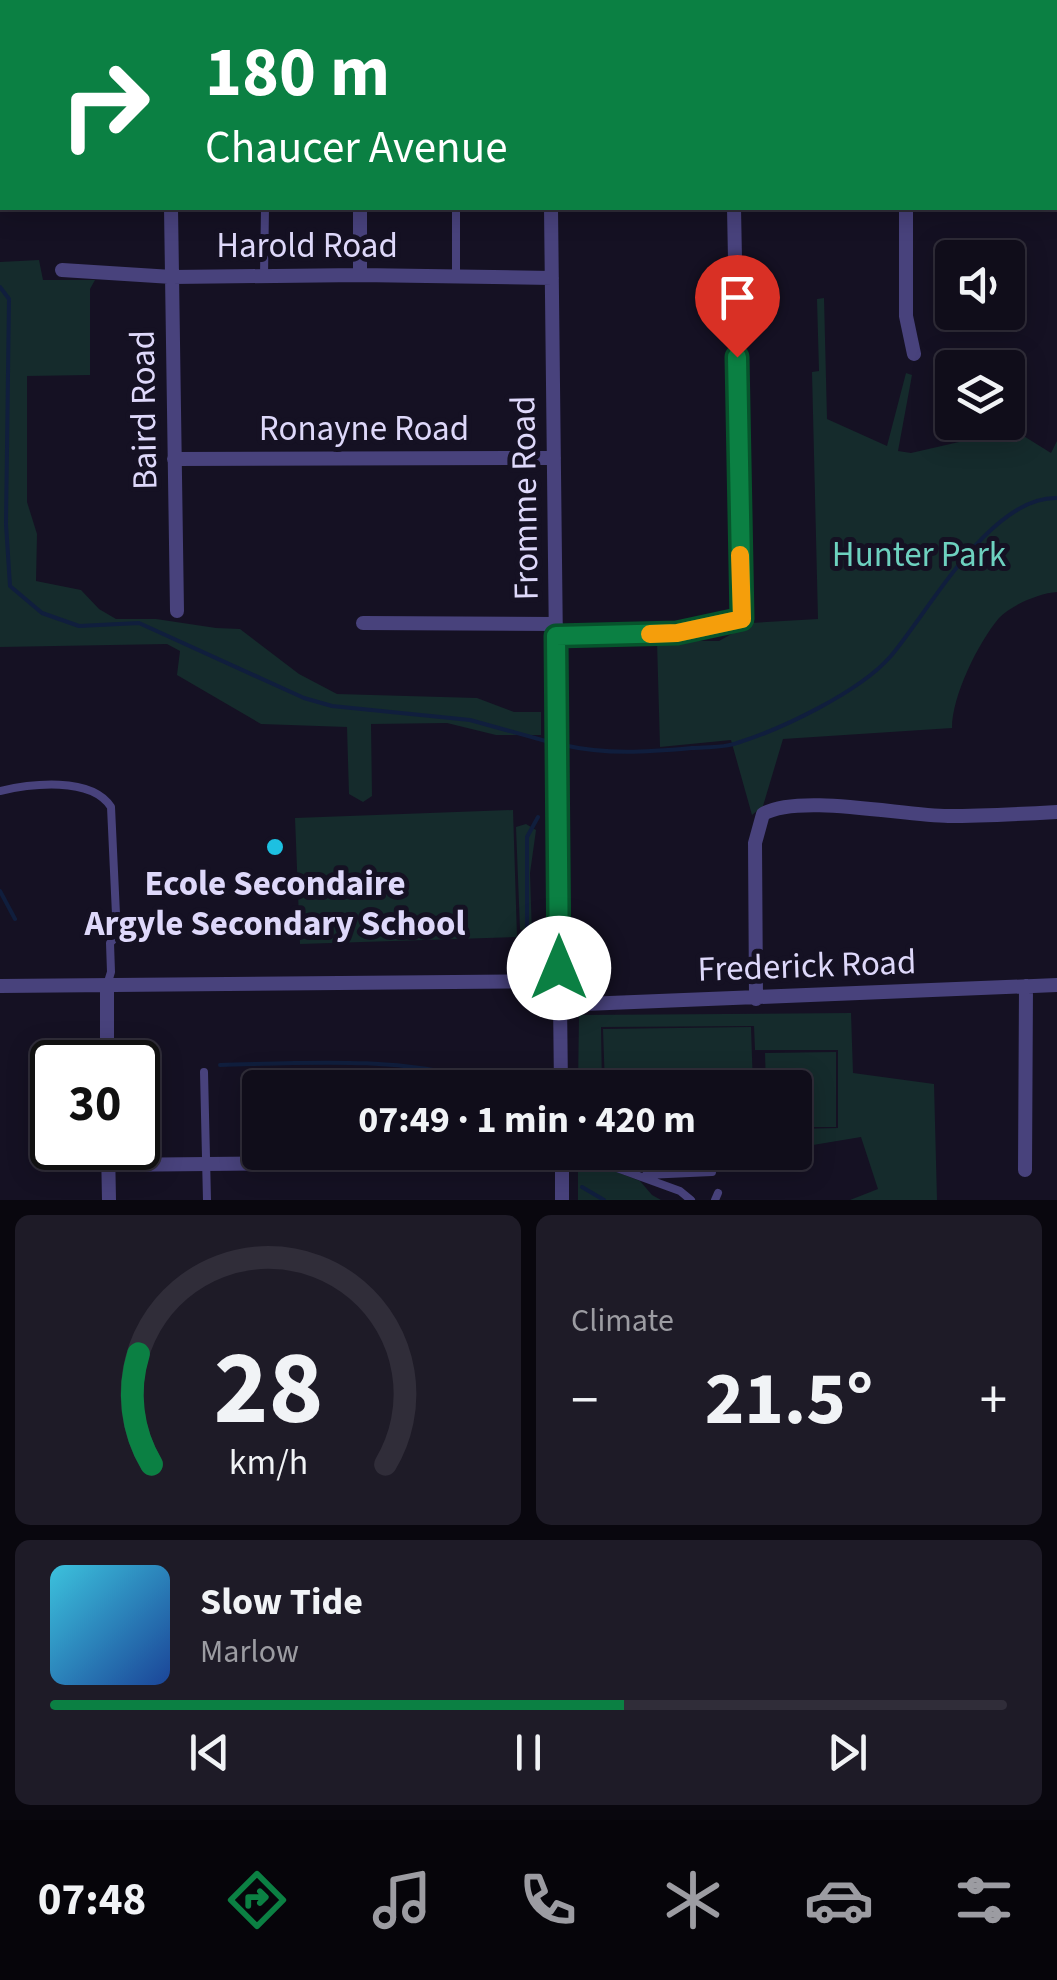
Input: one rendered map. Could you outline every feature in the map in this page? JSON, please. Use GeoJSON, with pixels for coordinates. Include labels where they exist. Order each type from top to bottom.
{"type":"FeatureCollection","features":[{"type":"Feature","properties":{"kind":"street","name":"Baird Road"},"geometry":{"type":"LineString","coordinates":[[172,210],[177,611]]}},
{"type":"Feature","properties":{"kind":"street"},"geometry":{"type":"LineString","coordinates":[[360,210],[360,274]]}},
{"type":"Feature","properties":{"kind":"street","name":"Fromme Road"},"geometry":{"type":"LineString","coordinates":[[551,210],[561,1070]]}},
{"type":"Feature","properties":{"kind":"street"},"geometry":{"type":"LineString","coordinates":[[363,623],[677,633],[742,619],[734,210]]}},
{"type":"Feature","properties":{"kind":"street"},"geometry":{"type":"LineString","coordinates":[[906,210],[906,316],[914,354]]}},
{"type":"Feature","properties":{"kind":"street","name":"Harold Road"},"geometry":{"type":"LineString","coordinates":[[62,270],[172,276],[552,278]]}},
{"type":"Feature","properties":{"kind":"street","name":"Ronayne Road"},"geometry":{"type":"LineString","coordinates":[[174,459],[554,458]]}},
{"type":"Feature","properties":{"kind":"street"},"geometry":{"type":"LineString","coordinates":[[756,999],[755,843],[763,814],[783,807],[877,808],[947,816],[1057,812]]}},
{"type":"Feature","properties":{"kind":"street"},"geometry":{"type":"LineString","coordinates":[[0,986],[560,981]]}},
{"type":"Feature","properties":{"kind":"street"},"geometry":{"type":"LineString","coordinates":[[107,984],[108,1040]]}},
{"type":"Feature","properties":{"kind":"street","name":"Frederick Road"},"geometry":{"type":"LineString","coordinates":[[560,1004],[1057,985]]}},
{"type":"Feature","properties":{"kind":"street"},"geometry":{"type":"LineString","coordinates":[[1024,1170],[1026,986]]}},
{"type":"Feature","properties":{"kind":"street"},"geometry":{"type":"LineString","coordinates":[[160,1165],[242,1163]]}},
{"type":"Feature","properties":{"kind":"street"},"geometry":{"type":"LineString","coordinates":[[108,1170],[109,1200]]}},
{"type":"Feature","properties":{"kind":"street"},"geometry":{"type":"LineString","coordinates":[[562,1200],[565,1170]]}},
{"type":"Feature","properties":{"kind":"lane"},"geometry":{"type":"LineString","coordinates":[[264,276],[265,210]]}},
{"type":"Feature","properties":{"kind":"lane"},"geometry":{"type":"LineString","coordinates":[[456,210],[456,276]]}},
{"type":"Feature","properties":{"kind":"lane"},"geometry":{"type":"LineString","coordinates":[[0,791],[38,782],[100,796],[111,807],[117,936],[110,943],[107,984]]}},
{"type":"Feature","properties":{"kind":"lane"},"geometry":{"type":"LineString","coordinates":[[204,1072],[207,1200]]}},
{"type":"Feature","properties":{"kind":"lane"},"geometry":{"type":"LineString","coordinates":[[620,1170],[680,1191],[691,1200]]}},
{"type":"Feature","properties":{"kind":"lane"},"geometry":{"type":"LineString","coordinates":[[641,1176],[712,1172]]}},
{"type":"Feature","properties":{"kind":"green space"},"geometry":{"type":"Polygon","coordinates":[[[39,260],[43,280],[95,280],[90,289],[90,375],[27,376],[27,502],[37,534],[36,581],[81,590],[99,609],[116,619],[156,619],[240,629],[299,674],[337,694],[477,698],[514,712],[541,712],[541,735],[496,735],[447,723],[371,724],[372,796],[363,802],[349,794],[347,727],[261,724],[177,675],[180,651],[167,644],[0,647],[0,262],[39,260]]]}},
{"type":"Feature","properties":{"kind":"green space","name":"Hunter Park"},"geometry":{"type":"Polygon","coordinates":[[[824,298],[827,419],[887,446],[906,373],[912,375],[898,451],[911,453],[962,440],[1025,440],[1025,437],[1051,453],[1057,441],[1057,592],[1026,600],[999,618],[968,670],[956,701],[952,728],[783,739],[763,806],[752,815],[731,740],[660,747],[657,641],[719,641],[751,623],[818,619],[812,372],[819,371],[817,299],[824,298]]]}},
{"type":"Feature","properties":{"kind":"green space"},"geometry":{"type":"Polygon","coordinates":[[[513,810],[517,937],[300,944],[295,818],[513,810]]]}},
{"type":"Feature","properties":{"kind":"green space"},"geometry":{"type":"Polygon","coordinates":[[[526,824],[536,830],[530,873],[532,935],[520,929],[516,827],[526,824]]]}},
{"type":"Feature","properties":{"kind":"green space"},"geometry":{"type":"Polygon","coordinates":[[[851,1013],[853,1073],[934,1084],[937,1200],[850,1200],[878,1189],[861,1137],[812,1145],[812,1129],[838,1128],[838,1050],[755,1050],[754,1026],[601,1027],[602,1070],[578,1070],[579,1015],[851,1013]]]}},
{"type":"Feature","properties":{"kind":"green space"},"geometry":{"type":"Polygon","coordinates":[[[751,1027],[752,1070],[604,1070],[603,1029],[751,1027]]]}},
{"type":"Feature","properties":{"kind":"green space"},"geometry":{"type":"Polygon","coordinates":[[[836,1052],[836,1127],[812,1127],[812,1070],[766,1070],[765,1053],[836,1052]]]}},
{"type":"Feature","properties":{"kind":"green space"},"geometry":{"type":"Polygon","coordinates":[[[578,1170],[612,1170],[640,1181],[661,1200],[578,1200],[578,1170]]]}},
{"type":"Feature","properties":{"kind":"waterway"},"geometry":{"type":"LineString","coordinates":[[0,287],[9,299],[6,524],[10,586],[42,613],[79,626],[139,623],[304,698],[332,706],[470,720],[553,743]]}},
{"type":"Feature","properties":{"kind":"waterway"},"geometry":{"type":"LineString","coordinates":[[563,745],[627,752],[721,747],[797,719],[840,696],[890,657],[963,560],[1008,516],[1032,502],[1057,498]]}},
{"type":"Feature","properties":{"kind":"waterway"},"geometry":{"type":"LineString","coordinates":[[519,945],[527,934],[527,837],[538,817]]}},
{"type":"Feature","properties":{"kind":"waterway"},"geometry":{"type":"LineString","coordinates":[[0,891],[15,919]]}},
{"type":"Feature","properties":{"kind":"waterway"},"geometry":{"type":"LineString","coordinates":[[220,1065],[382,1064],[433,1070]]}},
{"type":"Feature","properties":{"kind":"waterway"},"geometry":{"type":"LineString","coordinates":[[582,1187],[604,1200]]}},
{"type":"Feature","properties":{"kind":"slow traffic"},"geometry":{"type":"LineString","coordinates":[[650,634],[677,633],[742,619],[740,555]]}},
{"type":"Feature","properties":{"kind":"place","name":"Ecole Secondaire Argyle Secondary School"},"geometry":{"type":"Point","coordinates":[275,847]}},
{"type":"Feature","properties":{"kind":"route"},"geometry":{"type":"LineString","coordinates":[[559,968],[556,636],[677,633],[742,619],[737,357]]}}]}
